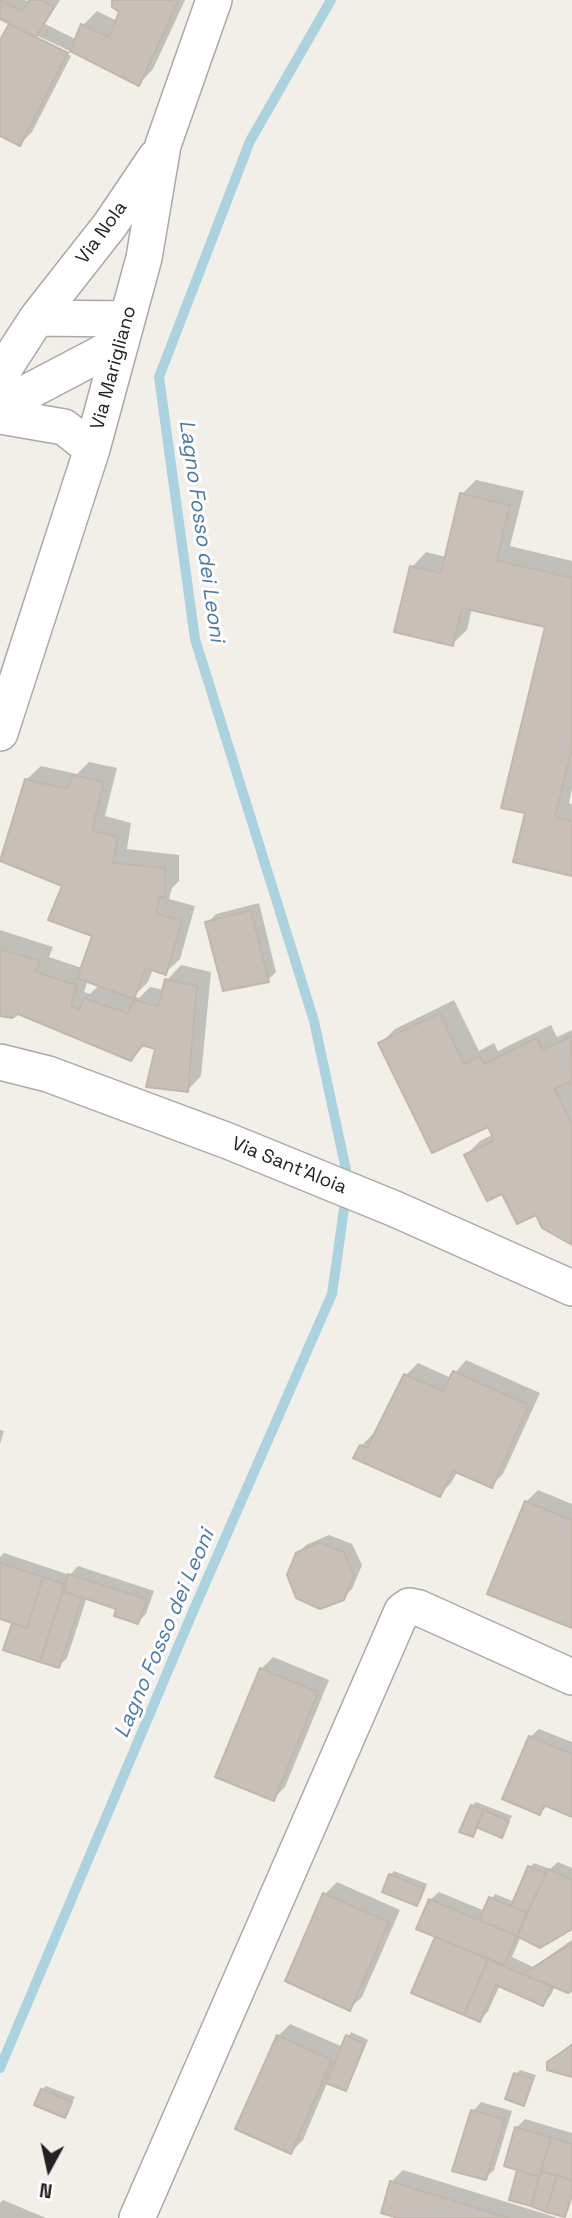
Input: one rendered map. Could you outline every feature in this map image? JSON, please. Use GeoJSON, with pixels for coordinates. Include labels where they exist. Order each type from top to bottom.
{"type":"FeatureCollection","features":[{"type":"Feature","properties":{"kind":"street","name":"Via Marigliano"},"geometry":{"type":"LineString","coordinates":[[0,733],[92,449],[144,258],[163,145],[214,0]]}},
{"type":"Feature","properties":{"kind":"street","name":"Via Nola"},"geometry":{"type":"LineString","coordinates":[[5,358],[110,225],[163,145]]}},
{"type":"Feature","properties":{"kind":"street"},"geometry":{"type":"LineString","coordinates":[[37,318],[124,331]]}},
{"type":"Feature","properties":{"kind":"street"},"geometry":{"type":"LineString","coordinates":[[0,416],[18,397],[124,331]]}},
{"type":"Feature","properties":{"kind":"street"},"geometry":{"type":"LineString","coordinates":[[0,416],[64,428],[92,449]]}},
{"type":"Feature","properties":{"kind":"street","name":"Via Sant'Aloia"},"geometry":{"type":"LineString","coordinates":[[0,1062],[48,1074],[228,1141],[395,1209],[572,1288]]}},
{"type":"Feature","properties":{"kind":"street"},"geometry":{"type":"LineString","coordinates":[[137,2218],[402,1611],[410,1606],[419,1608],[572,1676]]}},
{"type":"Feature","properties":{"kind":"building"},"geometry":{"type":"Polygon","coordinates":[[[0,0],[22,11],[29,0],[42,0],[54,7],[36,37],[0,19],[0,0]]]}},
{"type":"Feature","properties":{"kind":"building"},"geometry":{"type":"Polygon","coordinates":[[[112,0],[179,0],[139,86],[70,51],[81,24],[109,37],[119,12],[112,7],[112,0]]]}},
{"type":"Feature","properties":{"kind":"building"},"geometry":{"type":"Polygon","coordinates":[[[9,24],[68,53],[20,146],[0,136],[0,40],[9,24]]]}},
{"type":"Feature","properties":{"kind":"building"},"geometry":{"type":"Polygon","coordinates":[[[460,493],[510,505],[497,560],[572,578],[572,748],[555,817],[572,821],[572,876],[513,862],[525,813],[501,808],[545,627],[462,608],[453,646],[394,632],[410,566],[441,573],[460,493]]]}},
{"type":"Feature","properties":{"kind":"building"},"geometry":{"type":"Polygon","coordinates":[[[73,775],[104,782],[92,830],[118,837],[113,863],[165,868],[165,897],[160,897],[156,913],[182,921],[166,975],[146,968],[134,999],[77,978],[92,936],[48,920],[62,886],[0,861],[25,779],[67,789],[73,775]]]}},
{"type":"Feature","properties":{"kind":"building"},"geometry":{"type":"Polygon","coordinates":[[[251,910],[269,982],[223,991],[205,922],[251,910]]]}},
{"type":"Feature","properties":{"kind":"building"},"geometry":{"type":"Polygon","coordinates":[[[0,949],[40,961],[36,972],[77,985],[71,1006],[79,1009],[84,998],[128,1013],[134,1000],[158,1006],[165,979],[197,986],[188,1092],[146,1087],[155,1049],[142,1045],[131,1061],[18,1014],[12,1018],[0,1016],[0,949]]]}},
{"type":"Feature","properties":{"kind":"building"},"geometry":{"type":"Polygon","coordinates":[[[440,1013],[464,1064],[480,1056],[484,1064],[537,1038],[542,1050],[571,1036],[572,1081],[555,1089],[572,1124],[572,1245],[542,1228],[536,1215],[517,1224],[502,1194],[487,1201],[464,1155],[494,1140],[488,1127],[432,1153],[378,1043],[440,1013]]]}},
{"type":"Feature","properties":{"kind":"building"},"geometry":{"type":"Polygon","coordinates":[[[453,1371],[529,1405],[492,1488],[453,1471],[440,1497],[353,1458],[360,1445],[367,1448],[404,1374],[443,1391],[453,1371]]]}},
{"type":"Feature","properties":{"kind":"building"},"geometry":{"type":"Polygon","coordinates":[[[525,1501],[572,1520],[572,1628],[487,1594],[525,1501]]]}},
{"type":"Feature","properties":{"kind":"building"},"geometry":{"type":"Polygon","coordinates":[[[319,1542],[344,1552],[354,1575],[344,1600],[320,1609],[296,1598],[287,1575],[296,1553],[319,1542]]]}},
{"type":"Feature","properties":{"kind":"building"},"geometry":{"type":"Polygon","coordinates":[[[0,1563],[43,1577],[27,1628],[0,1619],[0,1563]]]}},
{"type":"Feature","properties":{"kind":"building"},"geometry":{"type":"Polygon","coordinates":[[[68,1574],[147,1599],[138,1624],[114,1616],[116,1609],[63,1591],[68,1574]]]}},
{"type":"Feature","properties":{"kind":"building"},"geometry":{"type":"Polygon","coordinates":[[[43,1577],[65,1584],[40,1662],[3,1650],[12,1623],[27,1628],[43,1577]]]}},
{"type":"Feature","properties":{"kind":"building"},"geometry":{"type":"Polygon","coordinates":[[[63,1591],[82,1598],[59,1668],[40,1662],[63,1591]]]}},
{"type":"Feature","properties":{"kind":"building"},"geometry":{"type":"Polygon","coordinates":[[[260,1668],[318,1692],[274,1801],[215,1777],[260,1668]]]}},
{"type":"Feature","properties":{"kind":"building"},"geometry":{"type":"Polygon","coordinates":[[[529,1736],[572,1754],[572,1817],[544,1805],[540,1815],[502,1799],[529,1736]]]}},
{"type":"Feature","properties":{"kind":"building"},"geometry":{"type":"Polygon","coordinates":[[[471,1805],[484,1810],[473,1837],[459,1832],[471,1805]]]}},
{"type":"Feature","properties":{"kind":"building"},"geometry":{"type":"Polygon","coordinates":[[[484,1810],[509,1821],[502,1838],[476,1827],[484,1810]]]}},
{"type":"Feature","properties":{"kind":"building"},"geometry":{"type":"Polygon","coordinates":[[[528,1866],[546,1873],[527,1913],[511,1906],[528,1866]]]}},
{"type":"Feature","properties":{"kind":"building"},"geometry":{"type":"Polygon","coordinates":[[[548,1869],[572,1880],[572,1929],[540,1948],[517,1936],[548,1869]]]}},
{"type":"Feature","properties":{"kind":"building"},"geometry":{"type":"Polygon","coordinates":[[[389,1874],[424,1888],[417,1906],[382,1892],[389,1874]]]}},
{"type":"Feature","properties":{"kind":"building"},"geometry":{"type":"Polygon","coordinates":[[[323,1893],[389,1922],[350,2011],[285,1981],[323,1893]]]}},
{"type":"Feature","properties":{"kind":"building"},"geometry":{"type":"Polygon","coordinates":[[[489,1897],[527,1913],[517,1936],[479,1920],[489,1897]]]}},
{"type":"Feature","properties":{"kind":"building"},"geometry":{"type":"Polygon","coordinates":[[[429,1899],[517,1936],[504,1965],[416,1929],[429,1899]]]}},
{"type":"Feature","properties":{"kind":"building"},"geometry":{"type":"Polygon","coordinates":[[[435,1937],[488,1959],[464,2015],[411,1993],[435,1937]]]}},
{"type":"Feature","properties":{"kind":"building"},"geometry":{"type":"Polygon","coordinates":[[[572,1943],[572,1991],[568,1993],[523,1974],[572,1943]]]}},
{"type":"Feature","properties":{"kind":"building"},"geometry":{"type":"Polygon","coordinates":[[[488,1959],[552,1987],[543,2006],[496,1985],[480,2022],[464,2015],[488,1959]]]}},
{"type":"Feature","properties":{"kind":"building"},"geometry":{"type":"Polygon","coordinates":[[[277,2035],[332,2060],[291,2154],[235,2129],[277,2035]]]}},
{"type":"Feature","properties":{"kind":"building"},"geometry":{"type":"Polygon","coordinates":[[[346,2035],[365,2044],[346,2091],[326,2083],[346,2035]]]}},
{"type":"Feature","properties":{"kind":"building"},"geometry":{"type":"Polygon","coordinates":[[[572,2045],[572,2077],[547,2070],[547,2062],[572,2045]]]}},
{"type":"Feature","properties":{"kind":"building"},"geometry":{"type":"Polygon","coordinates":[[[514,2073],[533,2079],[524,2106],[505,2099],[514,2073]]]}},
{"type":"Feature","properties":{"kind":"building"},"geometry":{"type":"Polygon","coordinates":[[[41,2089],[72,2102],[65,2118],[34,2105],[41,2089]]]}},
{"type":"Feature","properties":{"kind":"building"},"geometry":{"type":"Polygon","coordinates":[[[471,2110],[505,2119],[486,2180],[452,2171],[471,2110]]]}},
{"type":"Feature","properties":{"kind":"building"},"geometry":{"type":"Polygon","coordinates":[[[515,2127],[551,2137],[539,2177],[504,2166],[515,2127]]]}},
{"type":"Feature","properties":{"kind":"building"},"geometry":{"type":"Polygon","coordinates":[[[551,2137],[572,2144],[572,2180],[541,2171],[551,2137]]]}},
{"type":"Feature","properties":{"kind":"building"},"geometry":{"type":"Polygon","coordinates":[[[517,2170],[539,2177],[531,2206],[509,2200],[517,2170]]]}},
{"type":"Feature","properties":{"kind":"building"},"geometry":{"type":"Polygon","coordinates":[[[541,2171],[557,2175],[546,2212],[531,2206],[541,2171]]]}},
{"type":"Feature","properties":{"kind":"building"},"geometry":{"type":"Polygon","coordinates":[[[557,2175],[572,2180],[572,2193],[565,2217],[546,2212],[557,2175]]]}},
{"type":"Feature","properties":{"kind":"building"},"geometry":{"type":"Polygon","coordinates":[[[390,2181],[509,2218],[398,2218],[381,2213],[390,2181]]]}},
{"type":"Feature","properties":{"kind":"waterway","name":"Lagno Fosso dei Leoni"},"geometry":{"type":"LineString","coordinates":[[331,0],[250,141],[159,377],[195,639],[314,1021],[346,1170]]}},
{"type":"Feature","properties":{"kind":"waterway","name":"Lagno Fosso dei Leoni"},"geometry":{"type":"LineString","coordinates":[[0,2068],[194,1609],[332,1294],[344,1209]]}}]}
